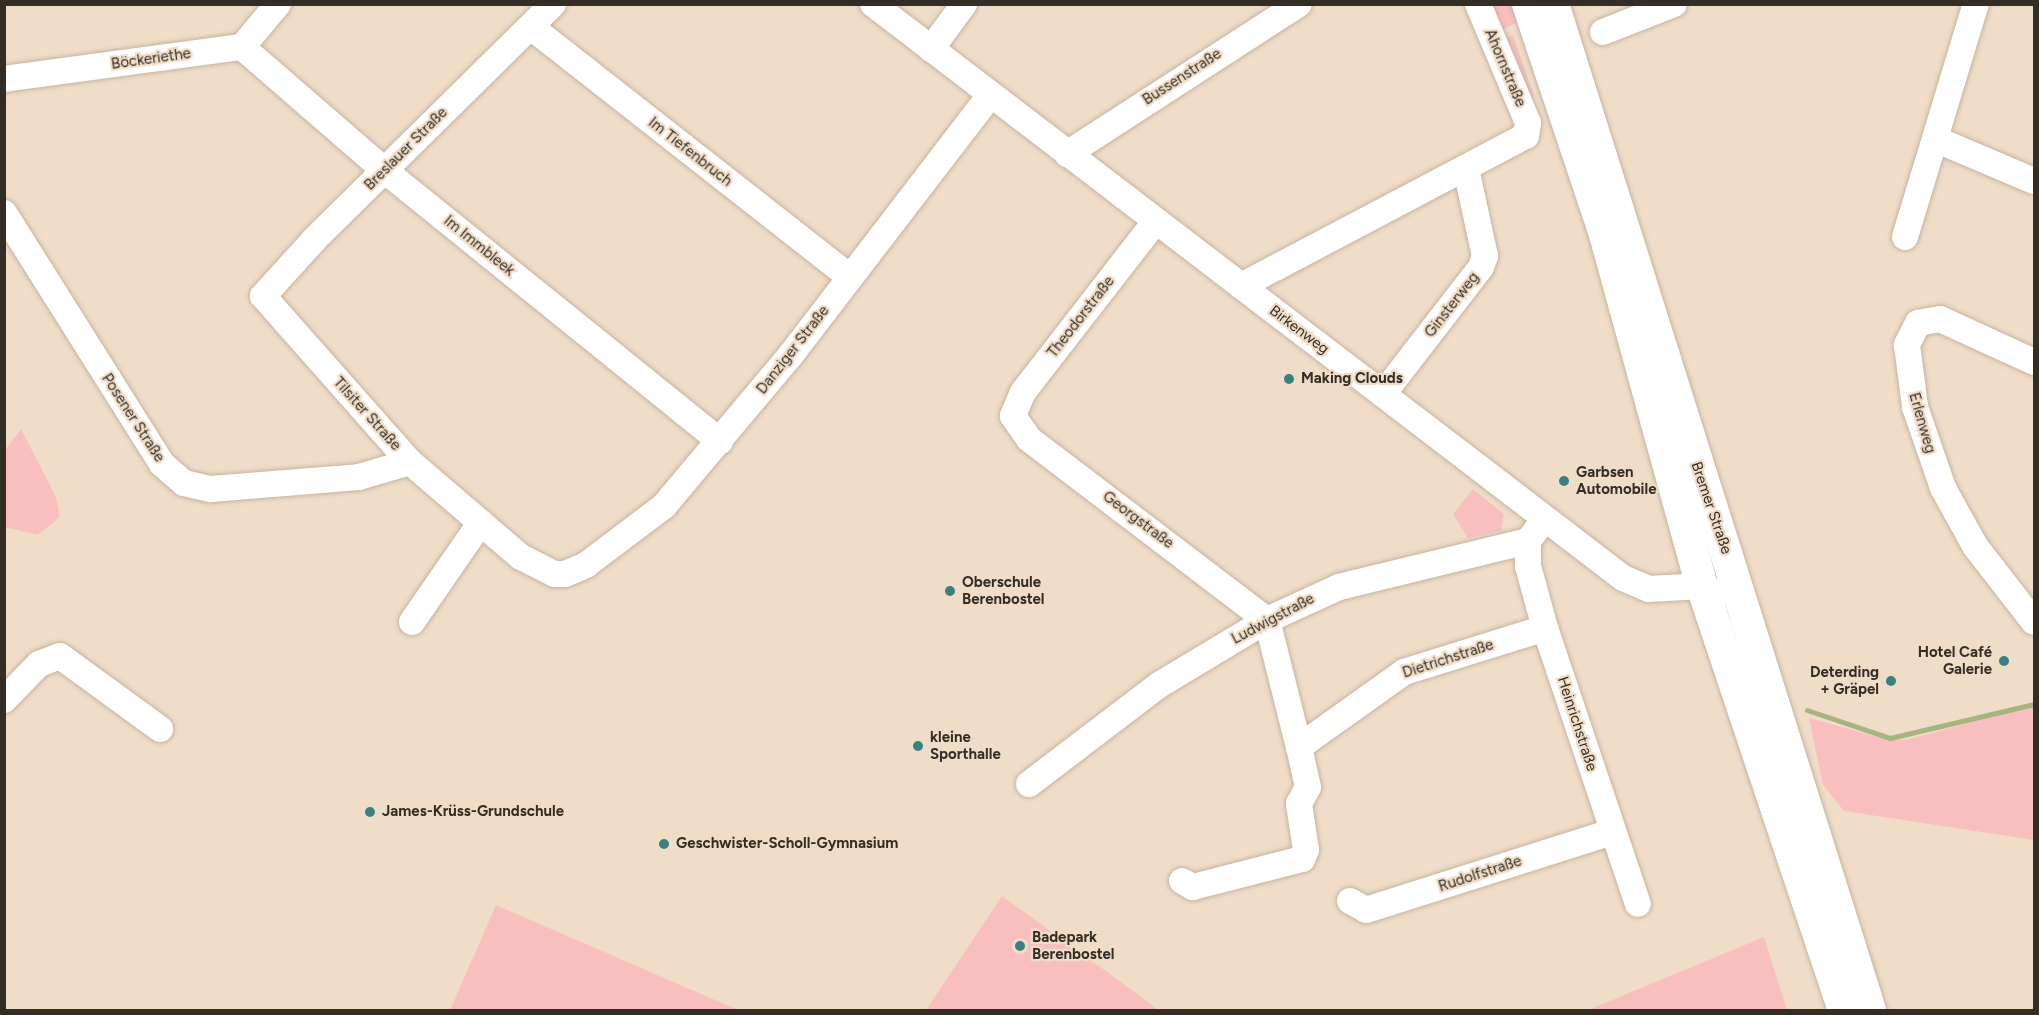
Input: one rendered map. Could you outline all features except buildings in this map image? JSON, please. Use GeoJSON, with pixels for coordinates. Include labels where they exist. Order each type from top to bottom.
{"type":"FeatureCollection","features":[{"type":"Feature","properties":{"kind":"main road","name":"Bremer Straße"},"geometry":{"type":"LineString","coordinates":[[1528,4],[1604,231],[1702,586],[1786,828],[1844,1011]]}},
{"type":"Feature","properties":{"kind":"main road","name":"Bremer Straße"},"geometry":{"type":"LineString","coordinates":[[1553,4],[1870,1011]]}},
{"type":"Feature","properties":{"kind":"street"},"geometry":{"type":"LineString","coordinates":[[242,47],[278,4]]}},
{"type":"Feature","properties":{"kind":"street","name":"Breslauer Straße"},"geometry":{"type":"LineString","coordinates":[[263,296],[267,288],[384,170],[553,4]]}},
{"type":"Feature","properties":{"kind":"street","name":"Birkenweg"},"geometry":{"type":"LineString","coordinates":[[873,4],[1067,153],[1149,229],[1241,286],[1544,520],[1635,585],[1665,590],[1702,586]]}},
{"type":"Feature","properties":{"kind":"street"},"geometry":{"type":"LineString","coordinates":[[931,49],[964,4]]}},
{"type":"Feature","properties":{"kind":"street","name":"Bussenstraße"},"geometry":{"type":"LineString","coordinates":[[1067,153],[1299,4]]}},
{"type":"Feature","properties":{"kind":"street","name":"Ahornstraße"},"geometry":{"type":"LineString","coordinates":[[1466,169],[1519,142],[1528,133],[1528,123],[1478,4]]}},
{"type":"Feature","properties":{"kind":"street"},"geometry":{"type":"LineString","coordinates":[[1603,32],[1674,4]]}},
{"type":"Feature","properties":{"kind":"street"},"geometry":{"type":"LineString","coordinates":[[1905,237],[1976,4]]}},
{"type":"Feature","properties":{"kind":"street","name":"Im Tiefenbruch"},"geometry":{"type":"LineString","coordinates":[[531,27],[850,277]]}},
{"type":"Feature","properties":{"kind":"street","name":"Böckeriethe"},"geometry":{"type":"LineString","coordinates":[[4,79],[242,47]]}},
{"type":"Feature","properties":{"kind":"street","name":"Im Immbleek"},"geometry":{"type":"LineString","coordinates":[[242,47],[384,170],[720,441]]}},
{"type":"Feature","properties":{"kind":"street","name":"Danziger Straße"},"geometry":{"type":"LineString","coordinates":[[565,574],[586,565],[647,522],[720,441],[990,95]]}},
{"type":"Feature","properties":{"kind":"street"},"geometry":{"type":"LineString","coordinates":[[1935,139],[2034,182]]}},
{"type":"Feature","properties":{"kind":"street"},"geometry":{"type":"LineString","coordinates":[[1241,286],[1466,169]]}},
{"type":"Feature","properties":{"kind":"street","name":"Ginsterweg"},"geometry":{"type":"LineString","coordinates":[[1383,394],[1481,267],[1485,256],[1466,169]]}},
{"type":"Feature","properties":{"kind":"street","name":"Posener Straße"},"geometry":{"type":"LineString","coordinates":[[4,213],[162,464],[184,483],[210,489],[359,477],[410,462]]}},
{"type":"Feature","properties":{"kind":"street","name":"Theodorstraße"},"geometry":{"type":"LineString","coordinates":[[1013,416],[1023,392],[1149,229]]}},
{"type":"Feature","properties":{"kind":"street","name":"Tilsiter Straße"},"geometry":{"type":"LineString","coordinates":[[263,296],[410,462],[527,561],[565,574]]}},
{"type":"Feature","properties":{"kind":"street","name":"Erlenweg"},"geometry":{"type":"LineString","coordinates":[[2034,362],[1940,319],[1918,323],[1907,345],[1915,407],[1943,488],[1991,570],[2034,622]]}},
{"type":"Feature","properties":{"kind":"street","name":"Georgstraße"},"geometry":{"type":"LineString","coordinates":[[1013,416],[1029,439],[1267,620]]}},
{"type":"Feature","properties":{"kind":"street"},"geometry":{"type":"LineString","coordinates":[[1528,541],[1544,520]]}},
{"type":"Feature","properties":{"kind":"street"},"geometry":{"type":"LineString","coordinates":[[412,622],[481,522]]}},
{"type":"Feature","properties":{"kind":"street","name":"Ludwigstraße"},"geometry":{"type":"LineString","coordinates":[[1029,784],[1159,685],[1267,620],[1339,587],[1528,541]]}},
{"type":"Feature","properties":{"kind":"street","name":"Heinrichstraße"},"geometry":{"type":"LineString","coordinates":[[1528,541],[1528,566],[1545,628],[1638,904]]}},
{"type":"Feature","properties":{"kind":"street"},"geometry":{"type":"LineString","coordinates":[[1702,586],[1744,606]]}},
{"type":"Feature","properties":{"kind":"street"},"geometry":{"type":"LineString","coordinates":[[1182,881],[1193,887],[1302,859],[1306,850],[1299,804],[1308,787],[1267,620]]}},
{"type":"Feature","properties":{"kind":"street","name":"Dietrichstraße"},"geometry":{"type":"LineString","coordinates":[[1299,747],[1404,672],[1545,628]]}},
{"type":"Feature","properties":{"kind":"street"},"geometry":{"type":"LineString","coordinates":[[4,700],[39,664],[60,656],[160,729]]}},
{"type":"Feature","properties":{"kind":"street","name":"Rudolfstraße"},"geometry":{"type":"LineString","coordinates":[[1350,901],[1366,910],[1612,832]]}},
{"type":"Feature","properties":{"kind":"shaded area"},"geometry":{"type":"Polygon","coordinates":[[[1485,5],[1511,5],[1517,23],[1497,32],[1485,5]]]}},
{"type":"Feature","properties":{"kind":"shaded area"},"geometry":{"type":"Polygon","coordinates":[[[1513,35],[1534,96],[1525,99],[1500,41],[1513,35]]]}},
{"type":"Feature","properties":{"kind":"shaded area"},"geometry":{"type":"Polygon","coordinates":[[[21,429],[56,497],[60,517],[38,535],[5,527],[5,450],[21,429]]]}},
{"type":"Feature","properties":{"kind":"shaded area"},"geometry":{"type":"Polygon","coordinates":[[[1473,489],[1504,514],[1501,531],[1468,538],[1453,514],[1473,489]]]}},
{"type":"Feature","properties":{"kind":"shaded area"},"geometry":{"type":"Polygon","coordinates":[[[2034,705],[2034,840],[1844,811],[1823,785],[1809,718],[1874,736],[1906,740],[2034,705]]]}},
{"type":"Feature","properties":{"kind":"shaded area","name":"Badepark Berenbostel"},"geometry":{"type":"Polygon","coordinates":[[[1002,896],[1139,995],[1158,1010],[926,1010],[1002,896]]]}},
{"type":"Feature","properties":{"kind":"shaded area"},"geometry":{"type":"Polygon","coordinates":[[[496,905],[738,1010],[450,1010],[496,905]]]}},
{"type":"Feature","properties":{"kind":"shaded area"},"geometry":{"type":"Polygon","coordinates":[[[1764,937],[1787,1010],[1588,1010],[1764,937]]]}},
{"type":"Feature","properties":{"kind":"waterway"},"geometry":{"type":"LineString","coordinates":[[1807,710],[1890,738],[2034,704]]}},
{"type":"Feature","properties":{"kind":"place","name":"Making Clouds"},"geometry":{"type":"Point","coordinates":[1289,379]}},
{"type":"Feature","properties":{"kind":"place","name":"Garbsen Automobile"},"geometry":{"type":"Point","coordinates":[1564,481]}},
{"type":"Feature","properties":{"kind":"place","name":"Oberschule Berenbostel"},"geometry":{"type":"Point","coordinates":[950,591]}},
{"type":"Feature","properties":{"kind":"place","name":"Hotel Café Galerie"},"geometry":{"type":"Point","coordinates":[2004,661]}},
{"type":"Feature","properties":{"kind":"place","name":"Deterding + Gräpel"},"geometry":{"type":"Point","coordinates":[1891,681]}},
{"type":"Feature","properties":{"kind":"place","name":"kleine Sporthalle"},"geometry":{"type":"Point","coordinates":[918,746]}},
{"type":"Feature","properties":{"kind":"place","name":"James-Krüss-Grundschule"},"geometry":{"type":"Point","coordinates":[370,812]}},
{"type":"Feature","properties":{"kind":"place","name":"Geschwister-Scholl-Gymnasium"},"geometry":{"type":"Point","coordinates":[664,844]}},
{"type":"Feature","properties":{"kind":"place","name":"Badepark Berenbostel"},"geometry":{"type":"Point","coordinates":[1020,946]}}]}
